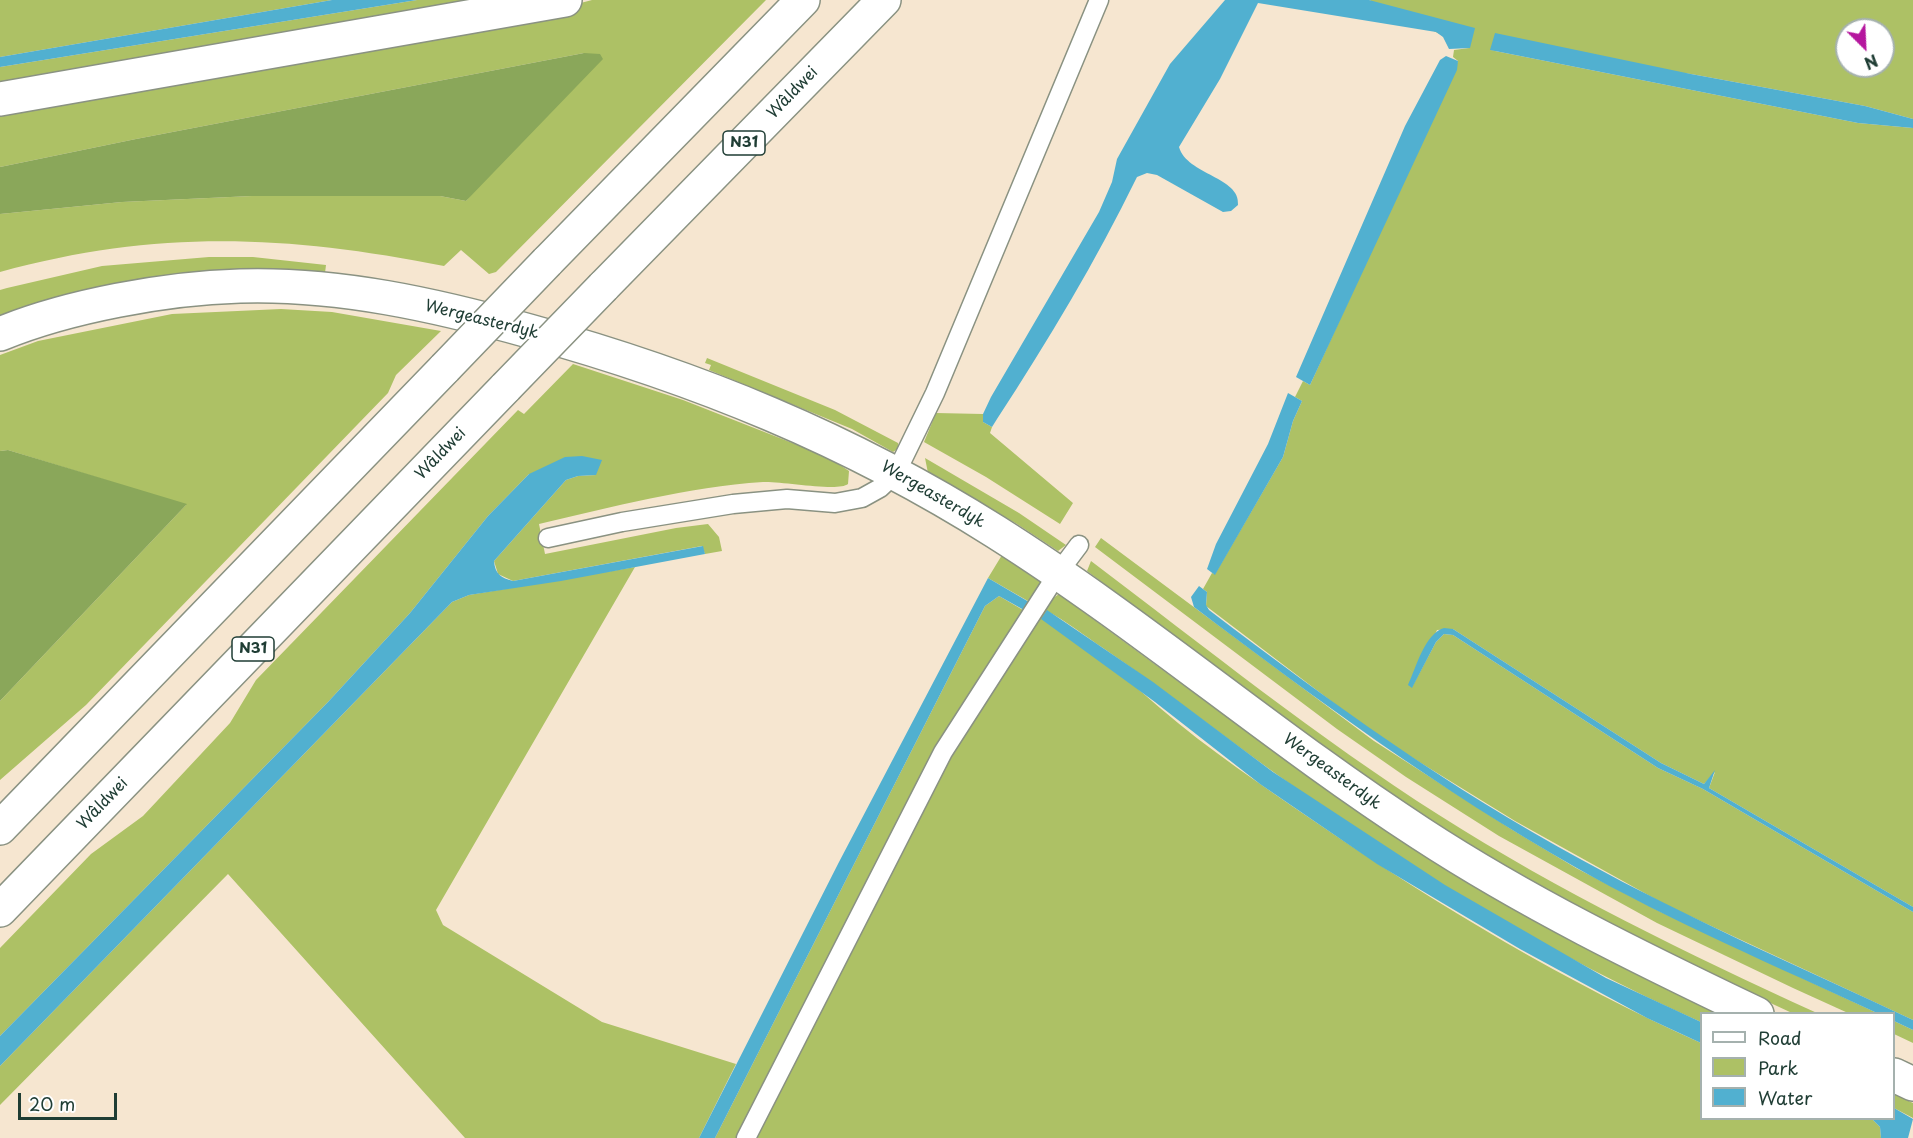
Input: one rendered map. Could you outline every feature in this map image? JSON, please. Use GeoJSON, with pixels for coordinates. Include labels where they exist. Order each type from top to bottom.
{"type":"FeatureCollection","features":[{"type":"Feature","properties":{"kind":"main road"},"geometry":{"type":"LineString","coordinates":[[0,99],[565,0]]}},
{"type":"Feature","properties":{"kind":"main road"},"geometry":{"type":"LineString","coordinates":[[0,828],[803,0]]}},
{"type":"Feature","properties":{"kind":"main road","name":"Wâldwei"},"geometry":{"type":"LineString","coordinates":[[0,910],[884,0]]}},
{"type":"Feature","properties":{"kind":"main road","name":"Wergeasterdyk"},"geometry":{"type":"LineString","coordinates":[[0,334],[70,312],[149,296],[239,286],[316,289],[445,308],[597,350],[730,396],[819,434],[896,473],[1058,573],[1342,781],[1425,836],[1560,916],[1754,1012]]}},
{"type":"Feature","properties":{"kind":"main road"},"geometry":{"type":"LineString","coordinates":[[1895,1076],[1913,1084]]}},
{"type":"Feature","properties":{"kind":"lane"},"geometry":{"type":"LineString","coordinates":[[548,538],[632,520],[732,504],[787,499],[835,503],[862,498],[880,488],[896,473],[935,393],[1099,0]]}},
{"type":"Feature","properties":{"kind":"lane"},"geometry":{"type":"LineString","coordinates":[[746,1138],[943,752],[1058,573],[1079,545]]}},
{"type":"Feature","properties":{"kind":"green space"},"geometry":{"type":"Polygon","coordinates":[[[0,0],[332,0],[0,57],[0,0]]]}},
{"type":"Feature","properties":{"kind":"green space"},"geometry":{"type":"Polygon","coordinates":[[[417,0],[528,0],[0,92],[0,67],[417,0]]]}},
{"type":"Feature","properties":{"kind":"green space"},"geometry":{"type":"Polygon","coordinates":[[[592,0],[766,0],[496,272],[489,274],[461,250],[444,266],[330,248],[222,241],[168,243],[113,249],[57,258],[0,272],[0,214],[122,202],[252,196],[440,196],[466,201],[584,53],[0,167],[0,107],[558,9],[592,0]]]}},
{"type":"Feature","properties":{"kind":"green space"},"geometry":{"type":"Polygon","coordinates":[[[1369,0],[1913,0],[1913,119],[1865,106],[1691,74],[1490,50],[1858,123],[1913,128],[1913,907],[1709,788],[1715,772],[1704,784],[1661,763],[1453,629],[1437,630],[1412,687],[1436,642],[1444,634],[1453,635],[1658,768],[1703,789],[1913,912],[1913,1020],[1666,905],[1515,821],[1377,736],[1206,606],[1207,592],[1203,589],[1212,573],[1215,574],[1283,457],[1293,421],[1302,401],[1295,397],[1303,381],[1310,385],[1458,61],[1453,57],[1454,50],[1469,48],[1369,0]]]}},
{"type":"Feature","properties":{"kind":"green space"},"geometry":{"type":"Polygon","coordinates":[[[584,53],[600,54],[603,59],[466,201],[440,196],[252,196],[122,202],[0,214],[0,167],[584,53]]]}},
{"type":"Feature","properties":{"kind":"green space"},"geometry":{"type":"Polygon","coordinates":[[[209,257],[253,257],[326,265],[325,273],[47,301],[0,316],[0,290],[7,288],[102,266],[209,257]]]}},
{"type":"Feature","properties":{"kind":"green space"},"geometry":{"type":"Polygon","coordinates":[[[281,309],[332,312],[441,331],[396,375],[388,393],[86,705],[0,780],[0,701],[186,505],[8,450],[0,451],[0,355],[38,341],[172,314],[281,309]]]}},
{"type":"Feature","properties":{"kind":"green space"},"geometry":{"type":"Polygon","coordinates":[[[707,358],[835,410],[898,443],[899,448],[893,452],[852,429],[709,370],[711,365],[705,363],[707,358]]]}},
{"type":"Feature","properties":{"kind":"green space"},"geometry":{"type":"Polygon","coordinates":[[[573,364],[683,400],[828,457],[849,471],[848,484],[833,487],[763,482],[707,488],[650,498],[539,524],[545,554],[676,528],[708,524],[719,537],[722,551],[705,554],[702,546],[513,581],[498,574],[494,561],[566,480],[578,476],[596,475],[529,474],[488,516],[410,613],[328,702],[0,1036],[0,948],[91,854],[143,816],[230,723],[256,680],[518,410],[524,414],[573,364]]]}},
{"type":"Feature","properties":{"kind":"green space"},"geometry":{"type":"Polygon","coordinates":[[[936,413],[983,414],[983,422],[992,427],[990,433],[1073,503],[1060,524],[986,477],[924,442],[936,413]]]}},
{"type":"Feature","properties":{"kind":"green space"},"geometry":{"type":"Polygon","coordinates":[[[8,450],[187,504],[0,701],[0,451],[8,450]]]}},
{"type":"Feature","properties":{"kind":"green space"},"geometry":{"type":"Polygon","coordinates":[[[925,458],[1019,513],[1066,545],[1058,551],[1017,524],[928,473],[925,458]]]}},
{"type":"Feature","properties":{"kind":"green space"},"geometry":{"type":"Polygon","coordinates":[[[1101,538],[1374,741],[1576,868],[1661,912],[1875,1012],[1846,1012],[1793,988],[1657,923],[1499,836],[1406,777],[1337,729],[1095,547],[1101,538]]]}},
{"type":"Feature","properties":{"kind":"green space"},"geometry":{"type":"Polygon","coordinates":[[[1002,555],[1041,581],[1038,595],[741,1138],[715,1138],[985,606],[999,596],[1023,610],[1028,601],[988,578],[1002,555]]]}},
{"type":"Feature","properties":{"kind":"green space"},"geometry":{"type":"Polygon","coordinates":[[[1091,561],[1350,755],[1394,786],[1485,843],[1625,921],[1815,1012],[1790,1012],[1691,966],[1602,921],[1488,857],[1391,796],[1323,748],[1087,571],[1091,561]]]}},
{"type":"Feature","properties":{"kind":"green space"},"geometry":{"type":"Polygon","coordinates":[[[635,567],[436,910],[443,925],[602,1022],[736,1064],[699,1138],[465,1138],[228,874],[0,1105],[0,1066],[452,602],[469,595],[635,567]]]}},
{"type":"Feature","properties":{"kind":"green space"},"geometry":{"type":"Polygon","coordinates":[[[1059,594],[1332,794],[1416,850],[1719,1012],[1700,1012],[1700,1022],[1590,969],[1480,908],[1322,806],[1125,663],[1047,611],[1198,739],[1363,854],[1504,942],[1602,995],[1700,1043],[1700,1120],[1873,1120],[1880,1127],[1881,1138],[752,1138],[944,763],[1052,599],[1059,594]]]}},
{"type":"Feature","properties":{"kind":"green space"},"geometry":{"type":"Polygon","coordinates":[[[1895,1021],[1913,1030],[1913,1043],[1895,1034],[1895,1021]]]}},
{"type":"Feature","properties":{"kind":"green space"},"geometry":{"type":"Polygon","coordinates":[[[1895,1094],[1913,1103],[1913,1118],[1895,1109],[1895,1094]]]}},
{"type":"Feature","properties":{"kind":"water"},"geometry":{"type":"Polygon","coordinates":[[[332,0],[417,0],[0,67],[0,57],[332,0]]]}},
{"type":"Feature","properties":{"kind":"water"},"geometry":{"type":"Polygon","coordinates":[[[1225,0],[1369,0],[1475,28],[1470,48],[1449,49],[1443,37],[1436,32],[1258,3],[1220,79],[1179,147],[1192,164],[1231,188],[1237,196],[1238,205],[1231,211],[1223,212],[1157,175],[1147,173],[1137,177],[1088,270],[1035,360],[992,427],[983,422],[983,414],[991,397],[1099,212],[1112,182],[1117,159],[1170,64],[1225,0]]]}},
{"type":"Feature","properties":{"kind":"water"},"geometry":{"type":"Polygon","coordinates":[[[1495,33],[1691,74],[1865,106],[1913,119],[1913,128],[1858,123],[1490,50],[1495,33]]]}},
{"type":"Feature","properties":{"kind":"water"},"geometry":{"type":"Polygon","coordinates":[[[1446,56],[1458,61],[1457,70],[1310,385],[1296,377],[1405,126],[1440,60],[1446,56]]]}},
{"type":"Feature","properties":{"kind":"water"},"geometry":{"type":"Polygon","coordinates":[[[1288,393],[1302,401],[1293,421],[1283,457],[1215,575],[1207,569],[1216,544],[1268,444],[1288,393]]]}},
{"type":"Feature","properties":{"kind":"water"},"geometry":{"type":"Polygon","coordinates":[[[582,456],[602,460],[596,475],[578,476],[566,480],[494,561],[499,575],[513,581],[703,546],[705,554],[561,581],[469,595],[452,602],[0,1066],[0,1036],[328,702],[410,613],[488,516],[529,474],[565,457],[582,456]]]}},
{"type":"Feature","properties":{"kind":"water"},"geometry":{"type":"Polygon","coordinates":[[[988,578],[1029,602],[1024,610],[999,596],[985,606],[715,1138],[699,1138],[839,862],[988,578]]]}},
{"type":"Feature","properties":{"kind":"water"},"geometry":{"type":"Polygon","coordinates":[[[1199,586],[1207,592],[1206,605],[1209,610],[1345,711],[1485,804],[1663,903],[1913,1020],[1913,1030],[1895,1021],[1895,1012],[1875,1012],[1724,943],[1612,887],[1525,838],[1428,776],[1333,710],[1194,607],[1191,597],[1199,586]]]}},
{"type":"Feature","properties":{"kind":"water"},"geometry":{"type":"Polygon","coordinates":[[[1047,610],[1153,682],[1273,772],[1445,885],[1606,978],[1700,1022],[1700,1043],[1647,1018],[1520,949],[1377,864],[1260,784],[1155,702],[1041,619],[1047,610]]]}},
{"type":"Feature","properties":{"kind":"water"},"geometry":{"type":"Polygon","coordinates":[[[1444,628],[1453,629],[1661,763],[1704,784],[1715,770],[1709,788],[1913,907],[1913,912],[1703,789],[1658,768],[1453,635],[1444,634],[1436,642],[1412,688],[1408,685],[1426,644],[1437,631],[1444,628]]]}},
{"type":"Feature","properties":{"kind":"water"},"geometry":{"type":"Polygon","coordinates":[[[1895,1109],[1913,1119],[1908,1138],[1881,1138],[1880,1127],[1873,1120],[1895,1120],[1895,1109]]]}}]}
